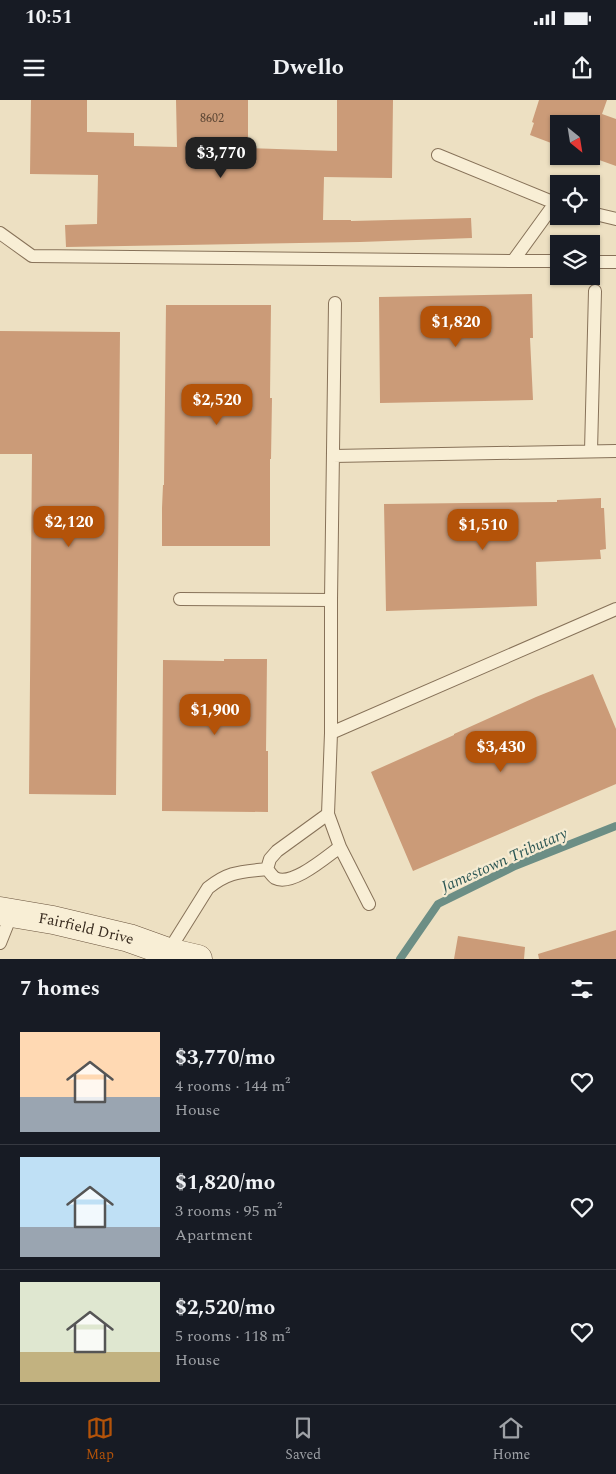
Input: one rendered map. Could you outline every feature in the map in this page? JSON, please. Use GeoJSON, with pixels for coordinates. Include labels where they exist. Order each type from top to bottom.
{"type":"FeatureCollection","features":[{"type":"Feature","properties":{"kind":"street","name":"Fairfield Drive"},"geometry":{"type":"LineString","coordinates":[[6,912],[53,920],[129,938],[168,952],[198,959]]}},
{"type":"Feature","properties":{"kind":"lane"},"geometry":{"type":"LineString","coordinates":[[438,155],[550,200]]}},
{"type":"Feature","properties":{"kind":"lane"},"geometry":{"type":"LineString","coordinates":[[513,261],[550,212]]}},
{"type":"Feature","properties":{"kind":"lane"},"geometry":{"type":"LineString","coordinates":[[600,215],[616,219]]}},
{"type":"Feature","properties":{"kind":"lane"},"geometry":{"type":"LineString","coordinates":[[0,233],[32,256],[550,261]]}},
{"type":"Feature","properties":{"kind":"lane"},"geometry":{"type":"LineString","coordinates":[[0,246],[13,242]]}},
{"type":"Feature","properties":{"kind":"lane"},"geometry":{"type":"LineString","coordinates":[[600,262],[616,262]]}},
{"type":"Feature","properties":{"kind":"lane"},"geometry":{"type":"LineString","coordinates":[[591,451],[595,292]]}},
{"type":"Feature","properties":{"kind":"lane"},"geometry":{"type":"LineString","coordinates":[[335,302],[332,456],[331,733],[328,814],[340,847],[370,904]]}},
{"type":"Feature","properties":{"kind":"lane"},"geometry":{"type":"LineString","coordinates":[[332,456],[616,451]]}},
{"type":"Feature","properties":{"kind":"lane"},"geometry":{"type":"LineString","coordinates":[[180,599],[331,600]]}},
{"type":"Feature","properties":{"kind":"lane"},"geometry":{"type":"LineString","coordinates":[[331,733],[616,609]]}},
{"type":"Feature","properties":{"kind":"lane"},"geometry":{"type":"LineString","coordinates":[[267,869],[270,859],[277,851],[328,814]]}},
{"type":"Feature","properties":{"kind":"lane"},"geometry":{"type":"LineString","coordinates":[[267,869],[274,878],[288,880],[299,875],[340,847]]}},
{"type":"Feature","properties":{"kind":"lane"},"geometry":{"type":"LineString","coordinates":[[168,952],[208,888],[230,874],[267,869]]}},
{"type":"Feature","properties":{"kind":"lane"},"geometry":{"type":"LineString","coordinates":[[0,943],[6,912]]}},
{"type":"Feature","properties":{"kind":"building"},"geometry":{"type":"Polygon","coordinates":[[[31,100],[87,100],[87,132],[134,133],[134,146],[177,147],[176,100],[248,100],[248,148],[337,151],[337,100],[393,100],[392,178],[324,177],[323,220],[471,218],[472,238],[360,242],[66,247],[65,225],[97,224],[98,175],[30,174],[31,100]]]}},
{"type":"Feature","properties":{"kind":"building"},"geometry":{"type":"Polygon","coordinates":[[[539,100],[607,100],[602,114],[616,119],[616,166],[600,160],[600,115],[550,115],[550,143],[530,135],[534,123],[532,122],[539,100]]]}},
{"type":"Feature","properties":{"kind":"building"},"geometry":{"type":"Polygon","coordinates":[[[532,294],[533,338],[530,338],[533,400],[380,403],[379,297],[532,294]]]}},
{"type":"Feature","properties":{"kind":"building"},"geometry":{"type":"Polygon","coordinates":[[[166,305],[271,305],[270,546],[162,546],[166,305]]]}},
{"type":"Feature","properties":{"kind":"building"},"geometry":{"type":"Polygon","coordinates":[[[0,331],[120,332],[116,795],[29,794],[32,454],[0,454],[0,331]]]}},
{"type":"Feature","properties":{"kind":"building"},"geometry":{"type":"Polygon","coordinates":[[[601,498],[601,508],[604,508],[606,549],[600,550],[601,559],[536,562],[537,606],[386,611],[384,504],[557,502],[557,500],[601,498]]]}},
{"type":"Feature","properties":{"kind":"building"},"geometry":{"type":"Polygon","coordinates":[[[224,659],[267,659],[266,751],[268,751],[268,812],[162,811],[163,660],[224,661],[224,659]]]}},
{"type":"Feature","properties":{"kind":"building"},"geometry":{"type":"Polygon","coordinates":[[[593,674],[616,729],[616,784],[413,871],[371,772],[536,697],[593,674]]]}},
{"type":"Feature","properties":{"kind":"building"},"geometry":{"type":"Polygon","coordinates":[[[616,930],[616,959],[539,959],[538,954],[616,930]]]}},
{"type":"Feature","properties":{"kind":"building"},"geometry":{"type":"Polygon","coordinates":[[[458,936],[525,947],[524,959],[454,959],[458,936]]]}},
{"type":"Feature","properties":{"kind":"waterway","name":"Jamestown Tributary"},"geometry":{"type":"LineString","coordinates":[[400,959],[438,904],[515,866],[616,826]]}}]}
